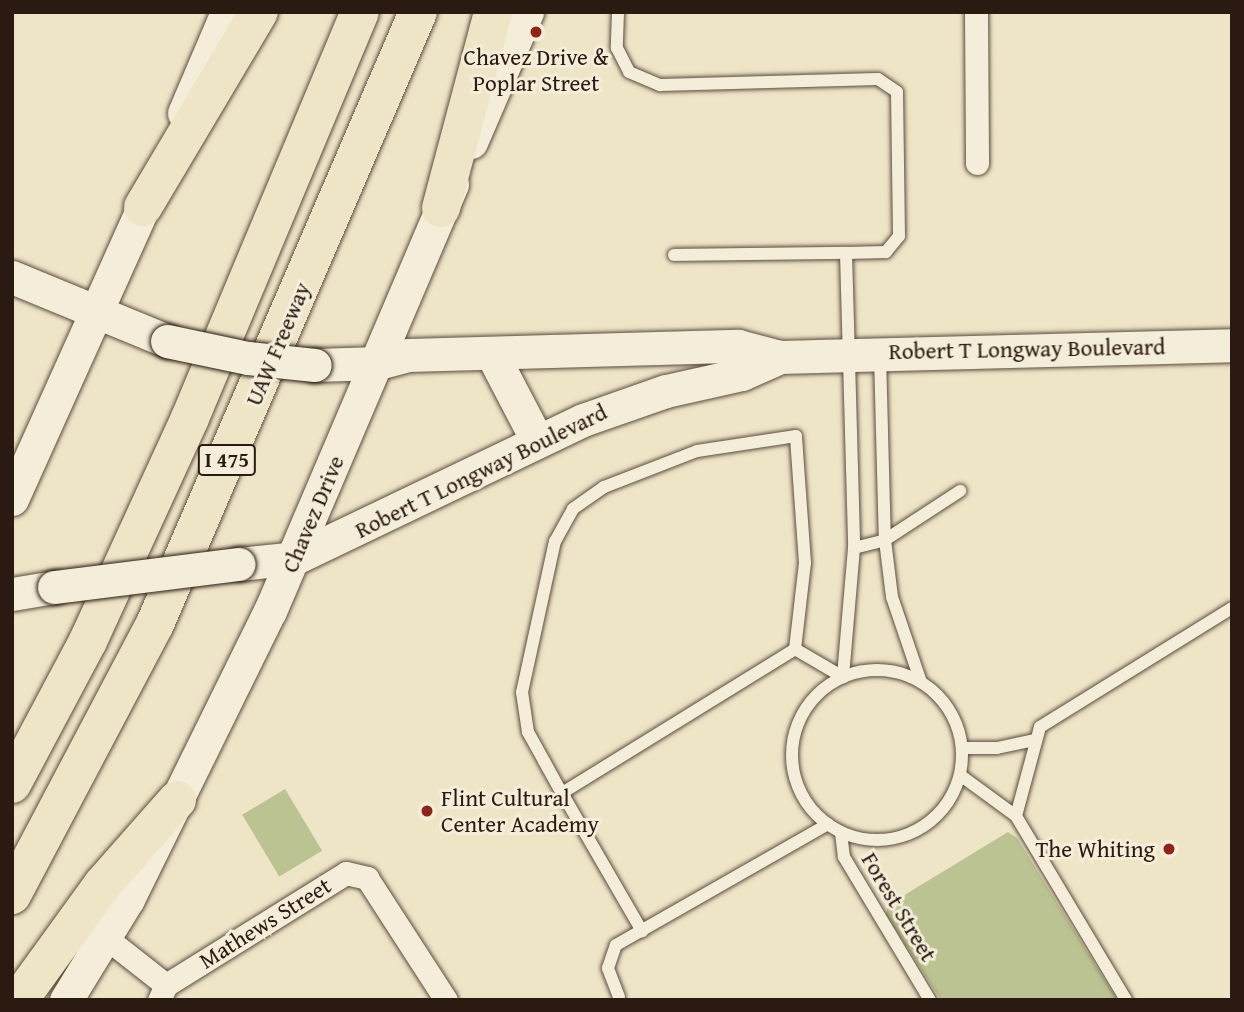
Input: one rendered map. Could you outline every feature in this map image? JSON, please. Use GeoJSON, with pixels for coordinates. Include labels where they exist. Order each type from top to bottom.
{"type":"FeatureCollection","features":[{"type":"Feature","properties":{"kind":"highway"},"geometry":{"type":"LineString","coordinates":[[143,207],[259,12]]}},
{"type":"Feature","properties":{"kind":"highway","name":"I 475"},"geometry":{"type":"LineString","coordinates":[[12,784],[88,641],[190,418],[360,12]]}},
{"type":"Feature","properties":{"kind":"highway","name":"UAW Freeway"},"geometry":{"type":"LineString","coordinates":[[12,895],[155,624],[418,12]]}},
{"type":"Feature","properties":{"kind":"highway"},"geometry":{"type":"LineString","coordinates":[[441,208],[493,12]]}},
{"type":"Feature","properties":{"kind":"highway"},"geometry":{"type":"LineString","coordinates":[[19,1000],[103,884],[177,800]]}},
{"type":"Feature","properties":{"kind":"main road"},"geometry":{"type":"LineString","coordinates":[[12,499],[27,453],[143,207],[227,12]]}},
{"type":"Feature","properties":{"kind":"main road","name":"Chavez Drive"},"geometry":{"type":"LineString","coordinates":[[66,1000],[105,937],[177,800],[295,558],[441,208],[527,12]]}},
{"type":"Feature","properties":{"kind":"main road","name":"Robert T Longway Boulevard"},"geometry":{"type":"LineString","coordinates":[[12,277],[167,341],[248,358],[315,365],[378,363],[408,355],[493,356],[738,346],[780,356],[864,351],[1232,345]]}},
{"type":"Feature","properties":{"kind":"main road"},"geometry":{"type":"LineString","coordinates":[[493,356],[537,440]]}},
{"type":"Feature","properties":{"kind":"main road","name":"Robert T Longway Boulevard"},"geometry":{"type":"LineString","coordinates":[[12,594],[295,558],[537,440],[622,405],[742,374],[780,356]]}},
{"type":"Feature","properties":{"kind":"street"},"geometry":{"type":"LineString","coordinates":[[976,12],[977,163]]}},
{"type":"Feature","properties":{"kind":"street","name":"Mathews Street"},"geometry":{"type":"LineString","coordinates":[[105,937],[162,992],[346,873],[367,878],[446,1000]]}},
{"type":"Feature","properties":{"kind":"lane"},"geometry":{"type":"LineString","coordinates":[[618,12],[617,48],[629,72],[660,85],[878,79],[897,92],[899,236],[886,252],[674,255]]}},
{"type":"Feature","properties":{"kind":"lane"},"geometry":{"type":"LineString","coordinates":[[846,253],[864,351],[892,597],[921,682]]}},
{"type":"Feature","properties":{"kind":"lane"},"geometry":{"type":"LineString","coordinates":[[843,677],[854,548],[864,351]]}},
{"type":"Feature","properties":{"kind":"lane"},"geometry":{"type":"LineString","coordinates":[[642,931],[528,732],[522,692],[555,541],[573,509],[604,486],[697,451],[796,436],[804,564],[795,649]]}},
{"type":"Feature","properties":{"kind":"lane"},"geometry":{"type":"LineString","coordinates":[[854,548],[885,540],[960,491]]}},
{"type":"Feature","properties":{"kind":"lane"},"geometry":{"type":"LineString","coordinates":[[1016,816],[1040,727],[1232,608]]}},
{"type":"Feature","properties":{"kind":"lane"},"geometry":{"type":"LineString","coordinates":[[795,649],[843,677]]}},
{"type":"Feature","properties":{"kind":"lane"},"geometry":{"type":"LineString","coordinates":[[562,793],[795,649]]}},
{"type":"Feature","properties":{"kind":"lane"},"geometry":{"type":"LineString","coordinates":[[869,670],[896,672],[921,682],[942,699],[956,722],[962,748],[960,775],[951,798],[935,818],[915,832],[891,839],[865,840],[841,833],[828,824],[801,795],[792,768],[792,740],[802,714],[819,692],[843,677],[869,670]]}},
{"type":"Feature","properties":{"kind":"lane"},"geometry":{"type":"LineString","coordinates":[[962,748],[997,748],[1035,740]]}},
{"type":"Feature","properties":{"kind":"lane"},"geometry":{"type":"LineString","coordinates":[[960,775],[1016,816],[1126,1000]]}},
{"type":"Feature","properties":{"kind":"lane"},"geometry":{"type":"LineString","coordinates":[[619,997],[608,968],[616,945],[828,824]]}},
{"type":"Feature","properties":{"kind":"lane","name":"Forest Street"},"geometry":{"type":"LineString","coordinates":[[841,833],[844,857],[930,1000]]}},
{"type":"Feature","properties":{"kind":"green space"},"geometry":{"type":"Polygon","coordinates":[[[285,789],[322,851],[279,876],[242,815],[285,789]]]}},
{"type":"Feature","properties":{"kind":"green space"},"geometry":{"type":"Polygon","coordinates":[[[1008,832],[1017,838],[1117,1000],[941,1000],[886,915],[888,905],[1008,832]]]}},
{"type":"Feature","properties":{"kind":"place","name":"Chavez Drive & Poplar Street"},"geometry":{"type":"Point","coordinates":[536,32]}},
{"type":"Feature","properties":{"kind":"place","name":"Flint Cultural Center Academy"},"geometry":{"type":"Point","coordinates":[427,811]}},
{"type":"Feature","properties":{"kind":"place","name":"The Whiting"},"geometry":{"type":"Point","coordinates":[1169,849]}}]}
